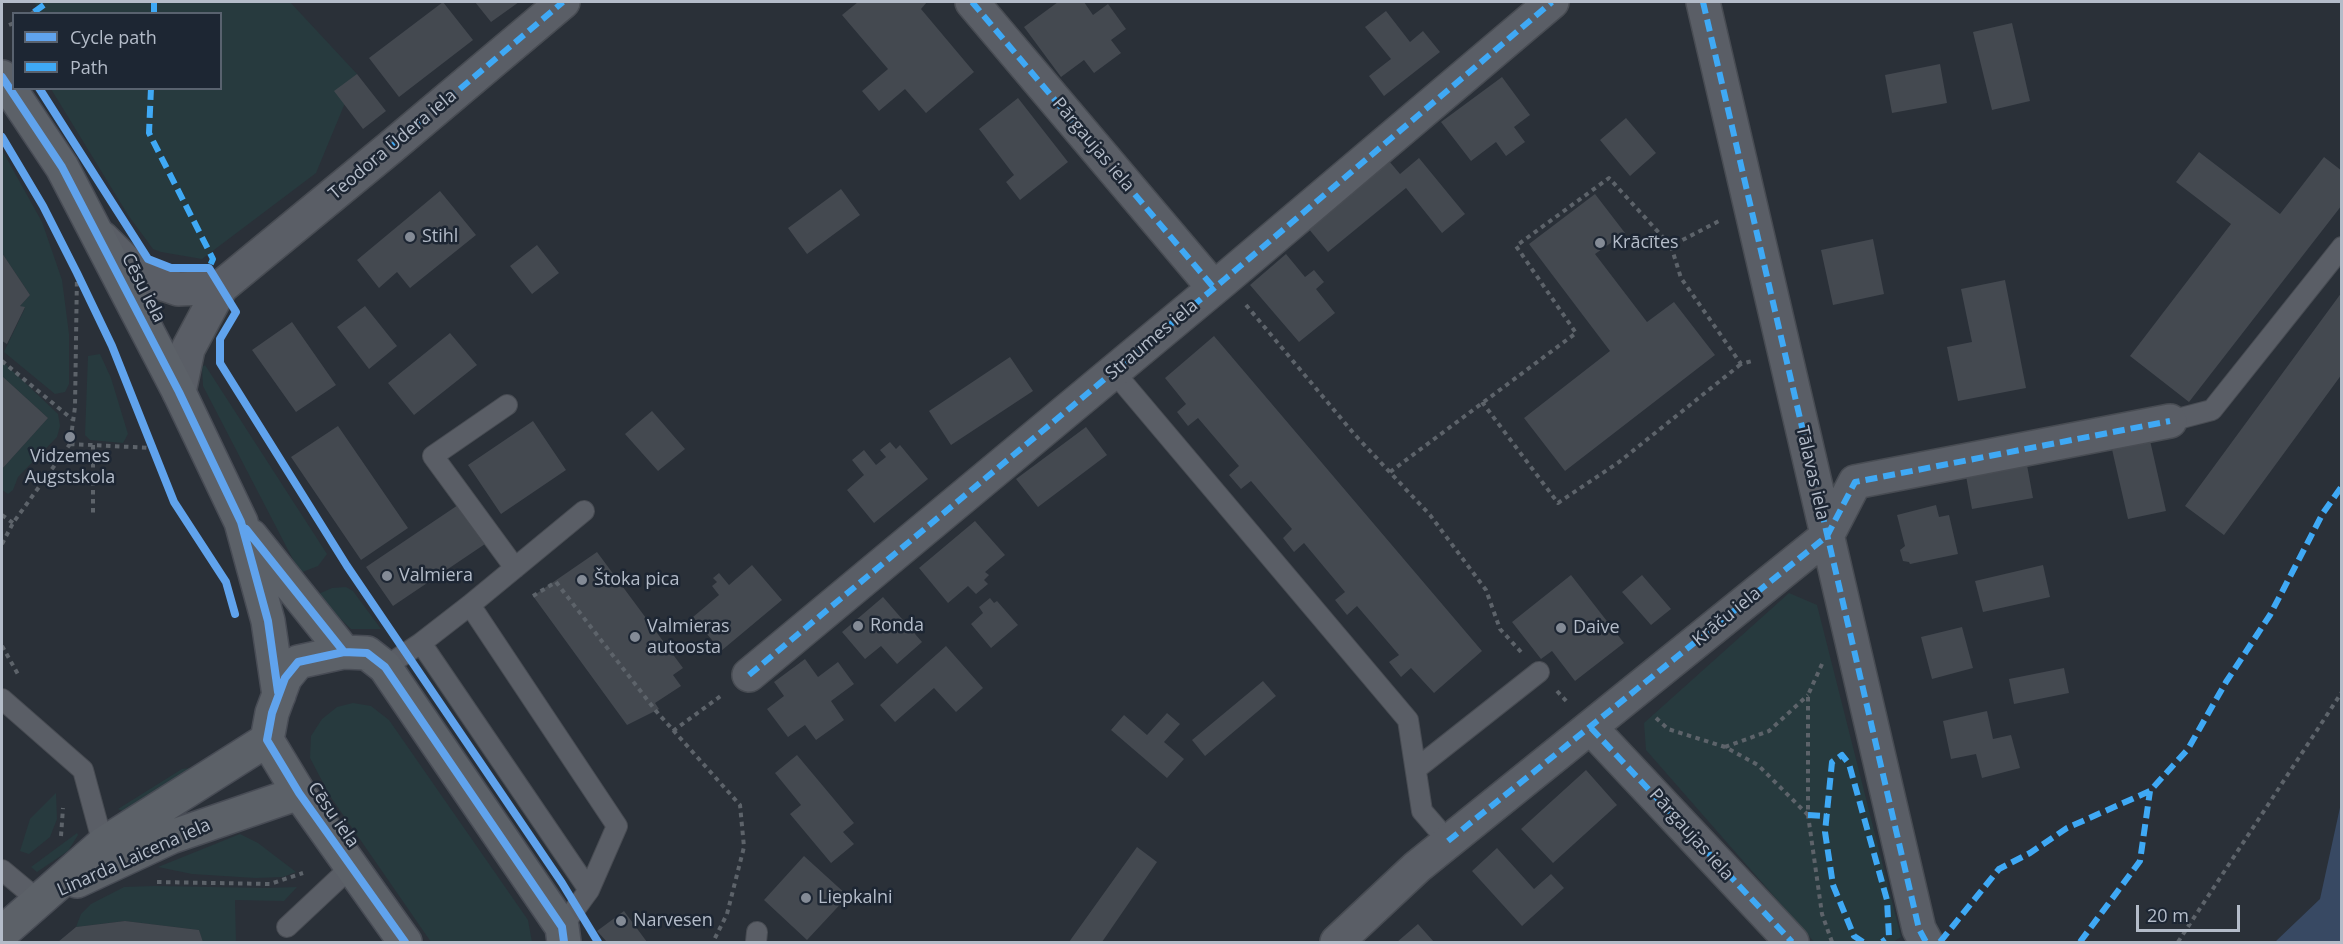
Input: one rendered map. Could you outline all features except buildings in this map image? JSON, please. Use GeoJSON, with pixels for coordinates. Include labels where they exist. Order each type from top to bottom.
{"type":"FeatureCollection","features":[{"type":"Feature","properties":{"kind":"main road","name":"Cēsu iela"},"geometry":{"type":"LineString","coordinates":[[2,77],[62,167],[98,234],[179,392],[241,522],[268,621],[279,695]]}},
{"type":"Feature","properties":{"kind":"main road","name":"Cēsu iela"},"geometry":{"type":"LineString","coordinates":[[241,522],[344,652]]}},
{"type":"Feature","properties":{"kind":"main road","name":"Cēsu iela"},"geometry":{"type":"LineString","coordinates":[[405,942],[298,793],[267,740],[272,713],[285,678],[298,662],[344,652],[368,653],[385,667],[563,935]]}},
{"type":"Feature","properties":{"kind":"main road","name":"Linarda Laicena iela"},"geometry":{"type":"LineString","coordinates":[[2,933],[103,844],[267,740]]}},
{"type":"Feature","properties":{"kind":"main road","name":"Linarda Laicena iela"},"geometry":{"type":"LineString","coordinates":[[38,900],[171,837],[298,793]]}},
{"type":"Feature","properties":{"kind":"street","name":"Teodora Ūdera iela"},"geometry":{"type":"LineString","coordinates":[[179,392],[188,349],[221,287],[563,2]]}},
{"type":"Feature","properties":{"kind":"street","name":"Pārgaujas iela"},"geometry":{"type":"LineString","coordinates":[[972,2],[1219,284]]}},
{"type":"Feature","properties":{"kind":"street","name":"Straumes iela"},"geometry":{"type":"LineString","coordinates":[[749,675],[1219,284],[1552,2]]}},
{"type":"Feature","properties":{"kind":"street","name":"Tālavas iela"},"geometry":{"type":"LineString","coordinates":[[1703,2],[1919,929],[1926,942]]}},
{"type":"Feature","properties":{"kind":"street"},"geometry":{"type":"LineString","coordinates":[[98,234],[140,276],[178,289],[221,287]]}},
{"type":"Feature","properties":{"kind":"street","name":"Krāču iela"},"geometry":{"type":"LineString","coordinates":[[1337,942],[1417,867],[1827,536],[1855,482],[2170,421]]}},
{"type":"Feature","properties":{"kind":"street","name":"Pārgaujas iela"},"geometry":{"type":"LineString","coordinates":[[1591,728],[1792,942]]}},
{"type":"Feature","properties":{"kind":"lane"},"geometry":{"type":"LineString","coordinates":[[2170,421],[2212,410],[2342,247]]}},
{"type":"Feature","properties":{"kind":"lane"},"geometry":{"type":"LineString","coordinates":[[1114,372],[1408,720],[1422,811],[1448,842]]}},
{"type":"Feature","properties":{"kind":"lane"},"geometry":{"type":"LineString","coordinates":[[507,405],[433,456],[515,568]]}},
{"type":"Feature","properties":{"kind":"lane"},"geometry":{"type":"LineString","coordinates":[[385,667],[421,643],[584,511]]}},
{"type":"Feature","properties":{"kind":"lane"},"geometry":{"type":"LineString","coordinates":[[470,604],[617,825],[590,890],[563,935]]}},
{"type":"Feature","properties":{"kind":"lane"},"geometry":{"type":"LineString","coordinates":[[421,643],[590,890]]}},
{"type":"Feature","properties":{"kind":"lane"},"geometry":{"type":"LineString","coordinates":[[1416,769],[1539,672]]}},
{"type":"Feature","properties":{"kind":"lane"},"geometry":{"type":"LineString","coordinates":[[2,701],[83,770],[103,844]]}},
{"type":"Feature","properties":{"kind":"lane"},"geometry":{"type":"LineString","coordinates":[[287,927],[351,867]]}},
{"type":"Feature","properties":{"kind":"lane"},"geometry":{"type":"LineString","coordinates":[[2,870],[38,900]]}},
{"type":"Feature","properties":{"kind":"path"},"geometry":{"type":"LineString","coordinates":[[1390,472],[1576,333],[1516,246],[1609,178],[1671,246],[1681,278],[1741,364]]}},
{"type":"Feature","properties":{"kind":"path"},"geometry":{"type":"LineString","coordinates":[[1671,246],[1721,220]]}},
{"type":"Feature","properties":{"kind":"path"},"geometry":{"type":"LineString","coordinates":[[2,544],[13,523],[70,444],[73,420],[77,273]]}},
{"type":"Feature","properties":{"kind":"path"},"geometry":{"type":"LineString","coordinates":[[1219,284],[1430,515],[1486,590],[1500,629],[1591,728]]}},
{"type":"Feature","properties":{"kind":"path"},"geometry":{"type":"LineString","coordinates":[[1482,402],[1558,503],[1619,462],[1741,364],[1754,360]]}},
{"type":"Feature","properties":{"kind":"path"},"geometry":{"type":"LineString","coordinates":[[2,361],[73,420]]}},
{"type":"Feature","properties":{"kind":"path"},"geometry":{"type":"LineString","coordinates":[[70,444],[152,447]]}},
{"type":"Feature","properties":{"kind":"path"},"geometry":{"type":"LineString","coordinates":[[93,445],[93,513]]}},
{"type":"Feature","properties":{"kind":"path"},"geometry":{"type":"LineString","coordinates":[[2,515],[13,523]]}},
{"type":"Feature","properties":{"kind":"path"},"geometry":{"type":"LineString","coordinates":[[533,596],[556,582],[673,730],[740,805],[744,847],[727,914],[713,942]]}},
{"type":"Feature","properties":{"kind":"path"},"geometry":{"type":"LineString","coordinates":[[1725,747],[1769,731],[1808,695],[1822,664],[1830,657]]}},
{"type":"Feature","properties":{"kind":"path"},"geometry":{"type":"LineString","coordinates":[[673,730],[749,675]]}},
{"type":"Feature","properties":{"kind":"path"},"geometry":{"type":"LineString","coordinates":[[2178,942],[2342,692]]}},
{"type":"Feature","properties":{"kind":"path"},"geometry":{"type":"LineString","coordinates":[[1808,695],[1808,815],[1822,914],[1833,942]]}},
{"type":"Feature","properties":{"kind":"path"},"geometry":{"type":"LineString","coordinates":[[1652,715],[1668,729],[1725,747],[1758,765],[1808,815]]}},
{"type":"Feature","properties":{"kind":"path"},"geometry":{"type":"LineString","coordinates":[[150,882],[270,884],[305,872]]}},
{"type":"Feature","properties":{"kind":"green space"},"geometry":{"type":"Polygon","coordinates":[[[34,2],[290,2],[357,74],[316,173],[202,259],[161,252],[153,249],[128,215],[52,90],[222,90],[222,12],[38,12],[40,11],[34,2]]]}},
{"type":"Feature","properties":{"kind":"green space"},"geometry":{"type":"Polygon","coordinates":[[[2,150],[42,222],[62,280],[69,334],[69,384],[65,392],[55,394],[4,352],[25,308],[20,306],[30,295],[2,253],[2,150]]]}},
{"type":"Feature","properties":{"kind":"green space"},"geometry":{"type":"Polygon","coordinates":[[[100,354],[111,378],[128,434],[123,443],[90,440],[85,435],[88,356],[100,354]]]}},
{"type":"Feature","properties":{"kind":"green space"},"geometry":{"type":"Polygon","coordinates":[[[2,361],[58,414],[60,426],[57,437],[18,477],[13,490],[8,494],[2,490],[2,469],[48,418],[2,376],[2,361]]]}},
{"type":"Feature","properties":{"kind":"green space"},"geometry":{"type":"Polygon","coordinates":[[[205,365],[327,554],[318,566],[300,573],[203,386],[202,367],[205,365]]]}},
{"type":"Feature","properties":{"kind":"green space"},"geometry":{"type":"Polygon","coordinates":[[[346,587],[353,591],[381,629],[351,629],[316,595],[332,588],[346,587]]]}},
{"type":"Feature","properties":{"kind":"green space"},"geometry":{"type":"Polygon","coordinates":[[[1789,593],[1817,605],[1901,937],[1893,942],[1814,942],[1646,750],[1644,723],[1789,593]]]}},
{"type":"Feature","properties":{"kind":"green space"},"geometry":{"type":"Polygon","coordinates":[[[353,703],[371,706],[389,720],[528,920],[532,942],[431,942],[330,796],[310,758],[311,736],[322,719],[337,707],[353,703]]]}},
{"type":"Feature","properties":{"kind":"green space"},"geometry":{"type":"Polygon","coordinates":[[[190,768],[192,772],[125,812],[118,809],[182,769],[190,768]]]}},
{"type":"Feature","properties":{"kind":"green space"},"geometry":{"type":"Polygon","coordinates":[[[56,793],[57,819],[50,837],[29,854],[20,851],[30,819],[56,793]]]}},
{"type":"Feature","properties":{"kind":"green space"},"geometry":{"type":"Polygon","coordinates":[[[77,833],[68,851],[37,872],[31,867],[77,833]]]}},
{"type":"Feature","properties":{"kind":"green space"},"geometry":{"type":"Polygon","coordinates":[[[240,834],[258,843],[296,872],[283,877],[255,878],[192,874],[158,867],[240,834]]]}},
{"type":"Feature","properties":{"kind":"green space"},"geometry":{"type":"Polygon","coordinates":[[[124,887],[297,887],[284,901],[235,900],[236,942],[203,942],[199,930],[125,921],[76,927],[81,914],[91,904],[124,887]]]}},
{"type":"Feature","properties":{"kind":"water"},"geometry":{"type":"Polygon","coordinates":[[[2341,803],[2341,942],[2275,942],[2320,899],[2341,803]]]}},
{"type":"Feature","properties":{"kind":"marked path"},"geometry":{"type":"LineString","coordinates":[[34,12],[48,2]]}},
{"type":"Feature","properties":{"kind":"marked path"},"geometry":{"type":"LineString","coordinates":[[154,2],[154,12]]}},
{"type":"Feature","properties":{"kind":"marked path"},"geometry":{"type":"LineString","coordinates":[[391,147],[563,2]]}},
{"type":"Feature","properties":{"kind":"marked path"},"geometry":{"type":"LineString","coordinates":[[972,2],[1214,288]]}},
{"type":"Feature","properties":{"kind":"marked path"},"geometry":{"type":"LineString","coordinates":[[749,675],[1225,279],[1552,2]]}},
{"type":"Feature","properties":{"kind":"marked path"},"geometry":{"type":"LineString","coordinates":[[1703,2],[1919,929],[1926,942]]}},
{"type":"Feature","properties":{"kind":"marked path"},"geometry":{"type":"LineString","coordinates":[[151,90],[149,133],[213,259],[209,268]]}},
{"type":"Feature","properties":{"kind":"marked path"},"geometry":{"type":"LineString","coordinates":[[1448,841],[1827,536],[1855,482],[2170,421]]}},
{"type":"Feature","properties":{"kind":"marked path"},"geometry":{"type":"LineString","coordinates":[[1940,942],[1999,869],[2030,853],[2067,828],[2150,791],[2188,749],[2226,682],[2270,615],[2323,513],[2342,486]]}},
{"type":"Feature","properties":{"kind":"marked path"},"geometry":{"type":"LineString","coordinates":[[1591,728],[1792,942]]}},
{"type":"Feature","properties":{"kind":"marked path"},"geometry":{"type":"LineString","coordinates":[[1863,942],[1854,936],[1833,885],[1825,832],[1832,762],[1842,755],[1849,764],[1887,900],[1889,937],[1882,942]]}},
{"type":"Feature","properties":{"kind":"marked path"},"geometry":{"type":"LineString","coordinates":[[2080,942],[2140,861],[2150,791]]}},
{"type":"Feature","properties":{"kind":"marked path"},"geometry":{"type":"LineString","coordinates":[[1808,815],[1827,816]]}},
{"type":"Feature","properties":{"kind":"cycle path"},"geometry":{"type":"LineString","coordinates":[[2,77],[62,167],[179,392],[241,522],[268,621],[278,692]]}},
{"type":"Feature","properties":{"kind":"cycle path"},"geometry":{"type":"LineString","coordinates":[[40,90],[148,259],[171,268],[209,268],[236,312],[220,339],[220,363],[347,566],[562,883],[598,942]]}},
{"type":"Feature","properties":{"kind":"cycle path"},"geometry":{"type":"LineString","coordinates":[[2,137],[43,206],[77,273],[112,346],[174,502],[226,582],[235,614]]}},
{"type":"Feature","properties":{"kind":"cycle path"},"geometry":{"type":"LineString","coordinates":[[246,529],[344,652]]}},
{"type":"Feature","properties":{"kind":"cycle path"},"geometry":{"type":"LineString","coordinates":[[405,942],[299,793],[267,740],[272,713],[285,678],[298,662],[344,652],[367,653],[385,667],[562,927],[564,942]]}},
{"type":"Feature","properties":{"kind":"place","name":"Stihl"},"geometry":{"type":"Point","coordinates":[410,237]}},
{"type":"Feature","properties":{"kind":"place","name":"Krācītes"},"geometry":{"type":"Point","coordinates":[1600,243]}},
{"type":"Feature","properties":{"kind":"place","name":"Vidzemes Augstskola"},"geometry":{"type":"Point","coordinates":[70,437]}},
{"type":"Feature","properties":{"kind":"place","name":"Valmiera"},"geometry":{"type":"Point","coordinates":[387,576]}},
{"type":"Feature","properties":{"kind":"place","name":"Štoka pica"},"geometry":{"type":"Point","coordinates":[582,580]}},
{"type":"Feature","properties":{"kind":"place","name":"Ronda"},"geometry":{"type":"Point","coordinates":[858,626]}},
{"type":"Feature","properties":{"kind":"place","name":"Daive"},"geometry":{"type":"Point","coordinates":[1561,628]}},
{"type":"Feature","properties":{"kind":"place","name":"Valmieras autoosta"},"geometry":{"type":"Point","coordinates":[635,637]}},
{"type":"Feature","properties":{"kind":"place","name":"Liepkalni"},"geometry":{"type":"Point","coordinates":[806,898]}},
{"type":"Feature","properties":{"kind":"place","name":"Narvesen"},"geometry":{"type":"Point","coordinates":[621,921]}}]}
